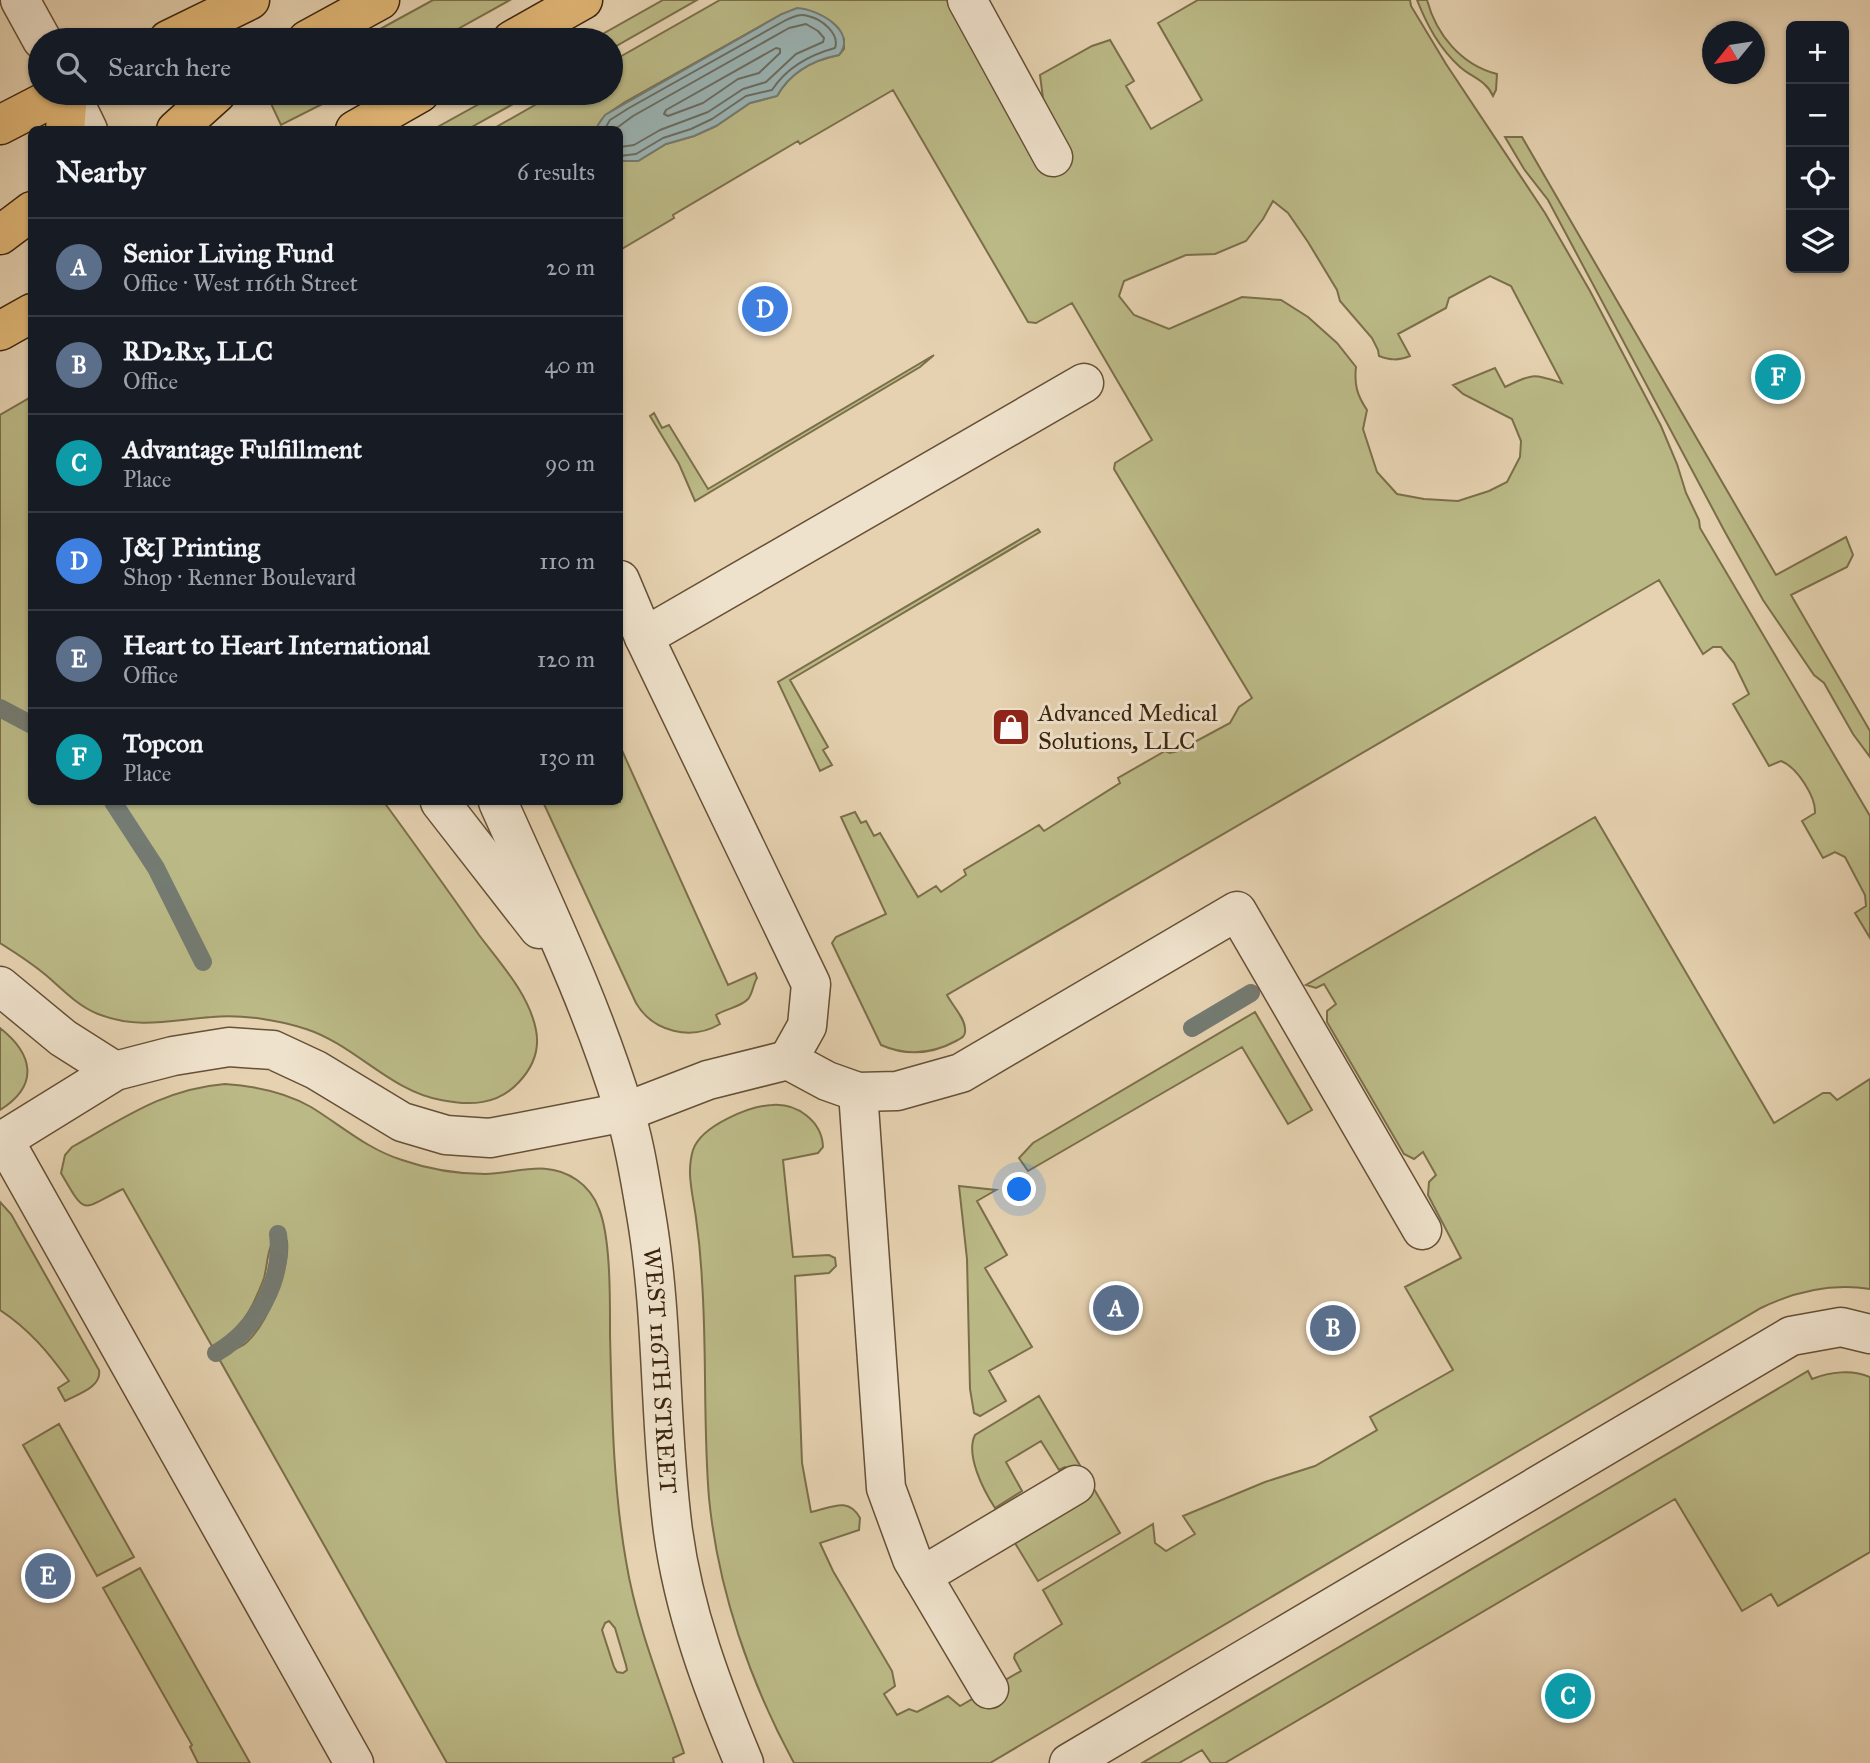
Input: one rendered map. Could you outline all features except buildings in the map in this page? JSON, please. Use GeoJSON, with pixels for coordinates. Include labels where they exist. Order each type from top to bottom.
{"type":"FeatureCollection","features":[{"type":"Feature","properties":{"kind":"main road"},"geometry":{"type":"LineString","coordinates":[[193,28],[250,0]]}},
{"type":"Feature","properties":{"kind":"main road"},"geometry":{"type":"LineString","coordinates":[[329,28],[380,0]]}},
{"type":"Feature","properties":{"kind":"main road"},"geometry":{"type":"LineString","coordinates":[[533,28],[583,0]]}},
{"type":"Feature","properties":{"kind":"main road"},"geometry":{"type":"LineString","coordinates":[[0,125],[39,105]]}},
{"type":"Feature","properties":{"kind":"main road"},"geometry":{"type":"LineString","coordinates":[[65,126],[68,105]]}},
{"type":"Feature","properties":{"kind":"main road"},"geometry":{"type":"LineString","coordinates":[[180,126],[203,105]]}},
{"type":"Feature","properties":{"kind":"main road"},"geometry":{"type":"LineString","coordinates":[[362,126],[399,105]]}},
{"type":"Feature","properties":{"kind":"main road"},"geometry":{"type":"LineString","coordinates":[[0,235],[28,214]]}},
{"type":"Feature","properties":{"kind":"main road"},"geometry":{"type":"LineString","coordinates":[[0,331],[28,315]]}},
{"type":"Feature","properties":{"kind":"street"},"geometry":{"type":"LineString","coordinates":[[20,0],[35,28]]}},
{"type":"Feature","properties":{"kind":"street"},"geometry":{"type":"LineString","coordinates":[[967,0],[1053,157]]}},
{"type":"Feature","properties":{"kind":"street"},"geometry":{"type":"LineString","coordinates":[[75,105],[86,126]]}},
{"type":"Feature","properties":{"kind":"street"},"geometry":{"type":"LineString","coordinates":[[644,637],[1084,383]]}},
{"type":"Feature","properties":{"kind":"street"},"geometry":{"type":"LineString","coordinates":[[623,587],[644,637],[811,984],[807,1026],[788,1060]]}},
{"type":"Feature","properties":{"kind":"street","name":"WEST 116TH STREET"},"geometry":{"type":"LineString","coordinates":[[442,805],[577,978]]}},
{"type":"Feature","properties":{"kind":"street","name":"WEST 116TH STREET"},"geometry":{"type":"LineString","coordinates":[[499,805],[577,978],[625,1112],[646,1216],[660,1332],[663,1441],[673,1532],[689,1615],[718,1701],[744,1763]]}},
{"type":"Feature","properties":{"kind":"street"},"geometry":{"type":"LineString","coordinates":[[354,1763],[2,1141],[115,1071],[173,1056],[229,1048],[273,1050],[316,1070],[402,1122],[446,1135],[490,1138],[625,1112],[709,1080],[788,1060],[827,1081],[858,1093],[897,1091],[961,1073],[1237,911],[1422,1230]]}},
{"type":"Feature","properties":{"kind":"street"},"geometry":{"type":"LineString","coordinates":[[0,986],[63,1038],[115,1071]]}},
{"type":"Feature","properties":{"kind":"street"},"geometry":{"type":"LineString","coordinates":[[858,1093],[886,1488],[912,1559],[989,1689]]}},
{"type":"Feature","properties":{"kind":"street"},"geometry":{"type":"LineString","coordinates":[[1069,1763],[1791,1336],[1840,1327],[1870,1334]]}},
{"type":"Feature","properties":{"kind":"street"},"geometry":{"type":"LineString","coordinates":[[922,1576],[1075,1485]]}},
{"type":"Feature","properties":{"kind":"shaded area"},"geometry":{"type":"Polygon","coordinates":[[[433,0],[510,0],[460,28],[382,28],[433,0]]]}},
{"type":"Feature","properties":{"kind":"shaded area"},"geometry":{"type":"Polygon","coordinates":[[[663,0],[697,0],[623,42],[623,28],[613,28],[663,0]]]}},
{"type":"Feature","properties":{"kind":"shaded area"},"geometry":{"type":"Polygon","coordinates":[[[720,0],[947,0],[1012,116],[1044,106],[1040,75],[1092,46],[1110,40],[1134,81],[1126,86],[1151,129],[1202,100],[1158,23],[1198,0],[1410,0],[1446,64],[1545,213],[1590,291],[1661,426],[1700,528],[1870,816],[1870,938],[1855,913],[1866,906],[1865,895],[1845,857],[1835,852],[1823,858],[1802,821],[1815,813],[1804,783],[1793,769],[1781,761],[1769,766],[1733,704],[1749,694],[1734,663],[1721,647],[1713,647],[1703,654],[1659,580],[947,995],[964,1025],[965,1033],[960,1039],[938,1049],[919,1052],[900,1051],[881,1045],[832,943],[836,937],[886,914],[841,817],[855,812],[861,823],[866,821],[874,836],[880,833],[918,897],[936,886],[941,892],[966,875],[964,870],[1039,825],[1044,831],[1120,783],[1118,778],[1165,751],[1178,751],[1230,723],[1239,707],[1252,698],[1114,469],[1115,463],[1152,440],[1072,303],[1036,323],[1028,322],[893,90],[800,144],[798,141],[673,215],[674,218],[623,248],[623,161],[638,161],[666,144],[716,126],[750,103],[777,96],[795,74],[820,60],[839,55],[844,49],[844,39],[782,14],[623,103],[623,55],[720,0]],[[1273,201],[1246,241],[1215,254],[1186,255],[1124,281],[1119,296],[1134,315],[1169,329],[1242,297],[1281,300],[1308,317],[1337,343],[1356,367],[1357,390],[1367,410],[1363,429],[1377,472],[1397,494],[1458,501],[1507,482],[1520,457],[1521,441],[1512,419],[1463,394],[1453,385],[1495,368],[1505,387],[1533,376],[1562,383],[1511,286],[1490,276],[1449,298],[1446,308],[1398,334],[1410,356],[1390,359],[1379,356],[1372,338],[1340,301],[1337,290],[1288,213],[1273,201]]]}},
{"type":"Feature","properties":{"kind":"shaded area"},"geometry":{"type":"Polygon","coordinates":[[[1417,0],[1427,0],[1437,25],[1461,56],[1484,70],[1497,74],[1493,96],[1486,86],[1460,67],[1446,52],[1429,27],[1417,0]]]}},
{"type":"Feature","properties":{"kind":"shaded area"},"geometry":{"type":"Polygon","coordinates":[[[272,105],[320,105],[281,125],[272,105]]]}},
{"type":"Feature","properties":{"kind":"shaded area"},"geometry":{"type":"Polygon","coordinates":[[[477,105],[511,105],[473,126],[439,126],[477,105]]]}},
{"type":"Feature","properties":{"kind":"shaded area"},"geometry":{"type":"Polygon","coordinates":[[[535,105],[621,105],[604,117],[598,126],[498,126],[535,105]]]}},
{"type":"Feature","properties":{"kind":"shaded area"},"geometry":{"type":"Polygon","coordinates":[[[1505,137],[1522,137],[1776,575],[1846,537],[1853,555],[1847,567],[1791,595],[1870,731],[1870,757],[1853,734],[1824,683],[1814,675],[1763,600],[1548,200],[1524,169],[1505,137]]]}},
{"type":"Feature","properties":{"kind":"shaded area"},"geometry":{"type":"Polygon","coordinates":[[[934,355],[920,367],[695,501],[679,464],[650,416],[654,413],[662,428],[669,425],[708,489],[934,355]]]}},
{"type":"Feature","properties":{"kind":"shaded area"},"geometry":{"type":"Polygon","coordinates":[[[28,399],[28,805],[386,805],[513,980],[527,1004],[536,1030],[536,1051],[528,1070],[511,1090],[493,1099],[473,1103],[452,1102],[423,1095],[389,1078],[324,1036],[272,1020],[235,1016],[141,1023],[113,1019],[84,1007],[36,967],[0,943],[0,415],[28,399]]]}},
{"type":"Feature","properties":{"kind":"shaded area"},"geometry":{"type":"Polygon","coordinates":[[[1038,529],[1040,532],[790,680],[828,747],[823,750],[832,765],[820,771],[778,682],[1038,529]]]}},
{"type":"Feature","properties":{"kind":"shaded area"},"geometry":{"type":"Polygon","coordinates":[[[623,753],[728,985],[755,973],[757,978],[748,999],[716,1015],[720,1024],[697,1032],[674,1031],[662,1027],[643,1013],[544,805],[623,805],[623,753]]]}},
{"type":"Feature","properties":{"kind":"shaded area"},"geometry":{"type":"Polygon","coordinates":[[[1595,817],[1774,1123],[1823,1093],[1830,1093],[1837,1100],[1870,1079],[1870,1289],[1841,1287],[1814,1290],[1761,1308],[990,1763],[794,1763],[763,1700],[738,1635],[713,1532],[707,1471],[702,1273],[690,1176],[693,1150],[698,1141],[715,1125],[739,1113],[772,1105],[799,1111],[818,1129],[823,1147],[818,1153],[783,1160],[793,1257],[829,1255],[835,1258],[836,1266],[829,1273],[795,1276],[802,1463],[811,1512],[844,1505],[855,1511],[860,1518],[859,1530],[820,1543],[833,1571],[892,1671],[895,1686],[884,1694],[897,1715],[909,1709],[917,1712],[948,1696],[960,1706],[1021,1671],[1014,1658],[1015,1654],[1062,1624],[1043,1590],[1153,1524],[1155,1543],[1166,1551],[1195,1534],[1183,1516],[1265,1482],[1315,1466],[1377,1430],[1370,1417],[1453,1370],[1405,1287],[1461,1258],[1428,1195],[1429,1182],[1436,1175],[1423,1152],[1414,1159],[1404,1154],[1327,1022],[1327,1011],[1336,1004],[1324,984],[1316,988],[1306,985],[1595,817]]]}},
{"type":"Feature","properties":{"kind":"shaded area"},"geometry":{"type":"Polygon","coordinates":[[[1255,1012],[1312,1110],[1288,1124],[1242,1047],[1028,1171],[1019,1158],[1033,1143],[1255,1012]]]}},
{"type":"Feature","properties":{"kind":"shaded area"},"geometry":{"type":"Polygon","coordinates":[[[0,1028],[20,1048],[27,1069],[22,1090],[0,1110],[0,1028]]]}},
{"type":"Feature","properties":{"kind":"shaded area"},"geometry":{"type":"Polygon","coordinates":[[[236,1085],[291,1097],[377,1150],[422,1166],[474,1174],[532,1169],[555,1170],[577,1180],[590,1193],[603,1221],[608,1253],[614,1449],[622,1533],[637,1610],[684,1753],[673,1758],[674,1763],[447,1763],[218,1357],[244,1344],[255,1334],[276,1295],[285,1266],[287,1241],[281,1234],[273,1241],[264,1278],[249,1311],[231,1335],[213,1348],[123,1189],[92,1205],[86,1205],[76,1197],[61,1173],[65,1155],[72,1147],[145,1106],[203,1087],[236,1085]],[[609,1621],[602,1630],[614,1667],[617,1672],[623,1673],[627,1670],[615,1628],[609,1621]]]}},
{"type":"Feature","properties":{"kind":"shaded area"},"geometry":{"type":"Polygon","coordinates":[[[959,1186],[996,1190],[977,1201],[1007,1255],[985,1268],[1032,1347],[989,1371],[1006,1401],[980,1416],[974,1413],[970,1389],[967,1259],[959,1186]]]}},
{"type":"Feature","properties":{"kind":"shaded area"},"geometry":{"type":"Polygon","coordinates":[[[0,1202],[11,1214],[99,1370],[97,1381],[93,1385],[65,1401],[58,1388],[69,1381],[38,1342],[0,1310],[0,1202]]]}},
{"type":"Feature","properties":{"kind":"shaded area"},"geometry":{"type":"Polygon","coordinates":[[[1808,1371],[1812,1379],[1841,1372],[1870,1377],[1870,1552],[1778,1606],[1771,1594],[1742,1611],[1675,1499],[1225,1763],[1211,1763],[1202,1750],[1179,1763],[1142,1763],[1808,1371]]]}},
{"type":"Feature","properties":{"kind":"shaded area"},"geometry":{"type":"Polygon","coordinates":[[[1039,1396],[1120,1533],[1038,1581],[1015,1543],[1085,1500],[1065,1467],[1059,1470],[1041,1441],[1006,1462],[1022,1491],[995,1508],[981,1483],[972,1452],[975,1435],[1039,1396]]]}},
{"type":"Feature","properties":{"kind":"shaded area"},"geometry":{"type":"Polygon","coordinates":[[[59,1424],[134,1557],[97,1576],[23,1445],[59,1424]]]}},
{"type":"Feature","properties":{"kind":"shaded area"},"geometry":{"type":"Polygon","coordinates":[[[140,1568],[250,1763],[198,1763],[190,1747],[192,1745],[103,1588],[140,1568]]]}},
{"type":"Feature","properties":{"kind":"water"},"geometry":{"type":"Polygon","coordinates":[[[797,8],[825,17],[840,30],[843,38],[844,46],[839,55],[820,60],[803,69],[795,74],[777,96],[750,103],[716,126],[666,144],[638,161],[623,161],[623,126],[598,126],[605,115],[797,8]]]}},
{"type":"Feature","properties":{"kind":"waterway"},"geometry":{"type":"LineString","coordinates":[[0,708],[28,723]]}},
{"type":"Feature","properties":{"kind":"waterway"},"geometry":{"type":"LineString","coordinates":[[115,805],[156,868],[203,962]]}},
{"type":"Feature","properties":{"kind":"waterway"},"geometry":{"type":"LineString","coordinates":[[1192,1028],[1251,993]]}},
{"type":"Feature","properties":{"kind":"waterway"},"geometry":{"type":"LineString","coordinates":[[216,1353],[243,1331],[264,1302],[276,1269],[278,1234]]}},
{"type":"Feature","properties":{"kind":"place","name":"J&J Printing"},"geometry":{"type":"Point","coordinates":[765,309]}},
{"type":"Feature","properties":{"kind":"place","name":"Topcon"},"geometry":{"type":"Point","coordinates":[1778,377]}},
{"type":"Feature","properties":{"kind":"place","name":"Advanced Medical Solutions, LLC"},"geometry":{"type":"Point","coordinates":[1011,727]}},
{"type":"Feature","properties":{"kind":"place","name":"Senior Living Fund"},"geometry":{"type":"Point","coordinates":[1116,1308]}},
{"type":"Feature","properties":{"kind":"place","name":"RD2Rx, LLC"},"geometry":{"type":"Point","coordinates":[1333,1328]}},
{"type":"Feature","properties":{"kind":"place","name":"Heart to Heart International"},"geometry":{"type":"Point","coordinates":[48,1576]}},
{"type":"Feature","properties":{"kind":"place","name":"Advantage Fulfillment"},"geometry":{"type":"Point","coordinates":[1568,1696]}}]}
